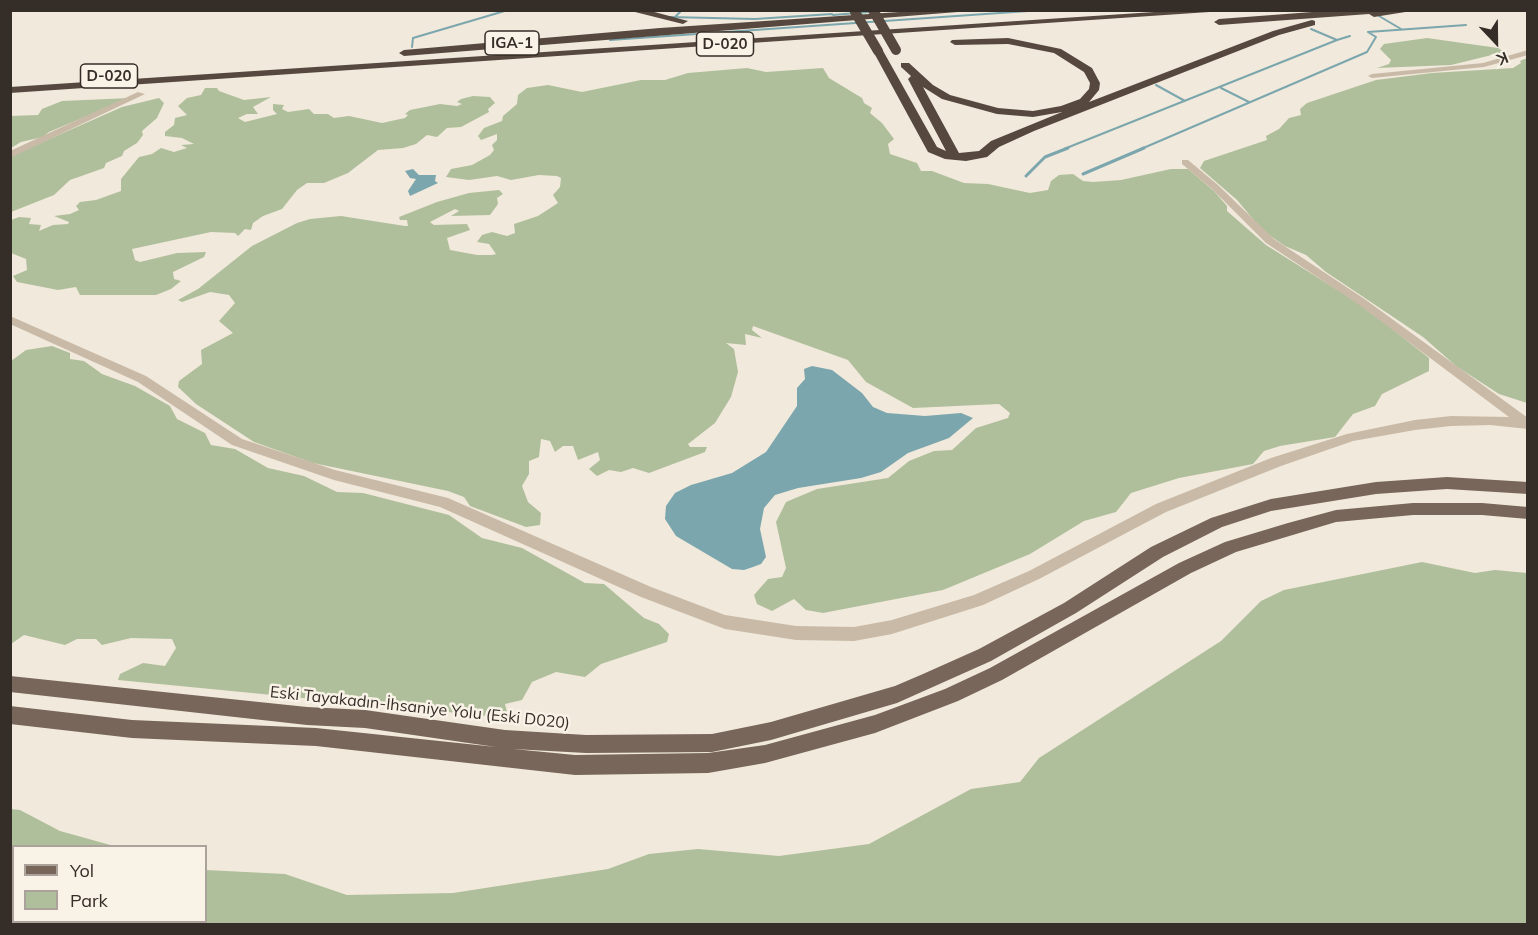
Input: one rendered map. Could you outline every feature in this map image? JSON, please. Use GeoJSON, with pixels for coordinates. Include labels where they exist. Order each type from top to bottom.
{"type":"FeatureCollection","features":[{"type":"Feature","properties":{"kind":"highway"},"geometry":{"type":"LineString","coordinates":[[631,10],[672,21],[816,21]]}},
{"type":"Feature","properties":{"kind":"highway"},"geometry":{"type":"LineString","coordinates":[[873,10],[955,157]]}},
{"type":"Feature","properties":{"kind":"highway","name":"IGA-1"},"geometry":{"type":"LineString","coordinates":[[890,16],[940,10]]}},
{"type":"Feature","properties":{"kind":"highway","name":"IGA-1"},"geometry":{"type":"LineString","coordinates":[[211,73],[281,61],[648,32],[979,10]]}},
{"type":"Feature","properties":{"kind":"highway","name":"D-020"},"geometry":{"type":"LineString","coordinates":[[10,90],[211,73],[1130,10]]}},
{"type":"Feature","properties":{"kind":"highway","name":"D-020"},"geometry":{"type":"LineString","coordinates":[[10,82],[211,73],[1235,10]]}},
{"type":"Feature","properties":{"kind":"highway"},"geometry":{"type":"LineString","coordinates":[[905,65],[925,84],[946,97],[969,105],[1007,113],[1033,114],[1064,110],[1084,101],[1095,87],[1094,77],[1083,65],[1048,49],[998,40],[940,42],[1385,10]]}},
{"type":"Feature","properties":{"kind":"highway"},"geometry":{"type":"LineString","coordinates":[[855,11],[932,149],[938,154],[955,157],[982,154],[995,144],[1030,129],[1276,33],[1337,18],[1414,10]]}},
{"type":"Feature","properties":{"kind":"highway"},"geometry":{"type":"LineString","coordinates":[[211,73],[284,76],[528,60],[907,43]]}},
{"type":"Feature","properties":{"kind":"main road","name":"Eski Tayakadın-İhsaniye Yolu (Eski D020)"},"geometry":{"type":"LineString","coordinates":[[10,684],[307,716],[365,719],[505,739],[586,744],[712,742],[771,730],[897,694],[985,655],[1070,608],[1157,552],[1217,522],[1271,505],[1376,488],[1447,483],[1527,488]]}},
{"type":"Feature","properties":{"kind":"main road"},"geometry":{"type":"LineString","coordinates":[[10,715],[132,729],[316,737],[575,765],[708,763],[765,754],[875,724],[951,695],[996,674],[1185,568],[1230,547],[1288,528],[1336,516],[1413,509],[1482,509],[1527,513]]}},
{"type":"Feature","properties":{"kind":"street"},"geometry":{"type":"LineString","coordinates":[[1372,76],[1484,65],[1527,52]]}},
{"type":"Feature","properties":{"kind":"street"},"geometry":{"type":"LineString","coordinates":[[10,155],[141,94]]}},
{"type":"Feature","properties":{"kind":"street"},"geometry":{"type":"LineString","coordinates":[[1185,162],[1215,187],[1270,242],[1371,308],[1526,424]]}},
{"type":"Feature","properties":{"kind":"street"},"geometry":{"type":"LineString","coordinates":[[10,319],[142,380],[237,442],[333,475],[443,502],[646,592],[725,622],[796,633],[864,632],[931,617],[968,604],[1034,575],[1161,508],[1276,462],[1352,437],[1451,421],[1526,424]]}},
{"type":"Feature","properties":{"kind":"green space"},"geometry":{"type":"Polygon","coordinates":[[[1427,38],[1498,48],[1504,52],[1451,65],[1377,68],[1389,64],[1391,60],[1380,49],[1384,44],[1427,38]]]}},
{"type":"Feature","properties":{"kind":"green space"},"geometry":{"type":"Polygon","coordinates":[[[1527,58],[1527,403],[1499,394],[1456,366],[1423,337],[1326,272],[1306,255],[1285,246],[1263,231],[1237,200],[1200,168],[1204,161],[1267,140],[1266,136],[1279,129],[1289,118],[1301,115],[1300,109],[1307,103],[1376,80],[1432,73],[1513,68],[1527,58]]]}},
{"type":"Feature","properties":{"kind":"green space"},"geometry":{"type":"Polygon","coordinates":[[[747,68],[766,72],[823,68],[829,78],[862,98],[864,103],[872,108],[870,113],[882,123],[894,139],[888,144],[890,154],[917,163],[921,171],[932,171],[964,183],[988,184],[1030,193],[1048,190],[1051,181],[1059,175],[1073,174],[1083,181],[1093,182],[1121,180],[1171,169],[1188,169],[1214,191],[1227,206],[1227,211],[1266,245],[1363,306],[1429,358],[1429,371],[1382,394],[1375,406],[1353,414],[1335,437],[1280,446],[1264,451],[1253,464],[1179,478],[1131,493],[1116,512],[1084,521],[1030,554],[943,590],[823,613],[806,610],[794,599],[772,611],[757,604],[754,595],[768,579],[782,577],[786,568],[776,522],[786,502],[817,489],[888,478],[909,461],[934,451],[952,450],[976,428],[1008,418],[1010,413],[999,404],[913,408],[866,382],[848,360],[753,326],[752,330],[762,338],[745,334],[746,345],[726,343],[734,349],[738,372],[731,397],[715,423],[688,444],[690,447],[707,447],[705,452],[649,473],[633,468],[621,472],[609,470],[597,476],[589,469],[600,460],[598,452],[578,460],[573,446],[563,446],[555,452],[550,441],[541,439],[539,457],[529,461],[529,474],[522,486],[528,502],[541,513],[540,525],[526,527],[470,506],[464,497],[448,491],[313,463],[254,442],[196,404],[178,387],[179,381],[202,364],[201,350],[233,333],[219,321],[235,303],[229,295],[210,292],[182,302],[178,300],[198,289],[252,246],[297,223],[310,219],[341,216],[408,226],[407,220],[400,220],[399,217],[437,202],[469,193],[499,190],[503,194],[497,198],[498,204],[490,215],[451,216],[459,211],[455,209],[430,222],[434,225],[467,224],[470,230],[447,238],[450,250],[492,255],[496,254],[489,244],[477,242],[482,235],[492,232],[507,236],[515,233],[514,224],[538,216],[558,203],[553,195],[560,187],[561,178],[557,176],[539,175],[511,180],[497,176],[469,180],[446,177],[451,169],[472,165],[490,155],[494,150],[492,145],[497,140],[497,134],[481,140],[478,136],[484,128],[502,121],[503,116],[517,104],[518,95],[527,88],[548,85],[582,92],[641,80],[665,80],[688,73],[747,68]]]}},
{"type":"Feature","properties":{"kind":"green space"},"geometry":{"type":"Polygon","coordinates":[[[205,88],[217,88],[219,91],[244,100],[271,97],[253,107],[258,114],[247,114],[238,118],[245,122],[277,114],[273,110],[273,104],[284,105],[282,109],[288,112],[309,109],[314,114],[328,114],[334,118],[349,116],[382,123],[405,118],[408,115],[405,114],[410,110],[440,104],[457,106],[462,104],[457,102],[461,99],[473,96],[490,97],[495,103],[488,109],[489,112],[461,127],[447,128],[437,137],[427,135],[416,144],[403,148],[378,150],[348,173],[324,183],[307,183],[297,190],[282,209],[263,216],[253,223],[251,230],[245,229],[238,236],[235,233],[211,232],[132,249],[135,260],[140,262],[177,253],[206,252],[204,257],[173,272],[174,279],[181,281],[171,289],[156,295],[80,295],[76,287],[58,290],[17,282],[13,276],[27,270],[26,259],[11,253],[11,220],[19,217],[31,218],[29,224],[41,225],[39,231],[53,225],[68,224],[69,222],[54,216],[79,210],[76,206],[80,202],[96,200],[121,191],[121,179],[139,157],[152,154],[161,148],[174,152],[187,148],[181,145],[194,144],[182,138],[165,136],[165,132],[174,125],[175,118],[187,115],[178,106],[187,98],[201,95],[205,88]]]}},
{"type":"Feature","properties":{"kind":"green space"},"geometry":{"type":"Polygon","coordinates":[[[130,98],[49,132],[43,137],[21,142],[11,148],[10,116],[38,115],[42,109],[62,101],[130,98]]]}},
{"type":"Feature","properties":{"kind":"green space"},"geometry":{"type":"Polygon","coordinates":[[[159,98],[164,103],[157,118],[142,131],[143,135],[137,143],[124,151],[122,156],[106,163],[104,168],[70,180],[54,195],[11,212],[11,156],[122,107],[159,98]]]}},
{"type":"Feature","properties":{"kind":"green space"},"geometry":{"type":"Polygon","coordinates":[[[52,346],[70,353],[70,359],[84,361],[102,374],[135,386],[170,406],[177,419],[205,433],[211,445],[235,449],[268,468],[304,476],[337,492],[363,493],[449,515],[482,538],[522,548],[585,583],[604,584],[644,618],[659,624],[669,634],[667,642],[601,664],[585,677],[556,672],[532,682],[522,700],[505,704],[507,712],[499,717],[118,680],[120,674],[143,663],[165,666],[176,648],[172,639],[131,638],[102,645],[96,639],[77,639],[65,645],[24,635],[11,644],[11,361],[26,350],[52,346]]]}},
{"type":"Feature","properties":{"kind":"green space"},"geometry":{"type":"Polygon","coordinates":[[[1422,562],[1475,573],[1495,570],[1527,573],[1527,924],[11,924],[11,809],[20,810],[60,831],[110,845],[12,845],[12,923],[207,923],[207,870],[285,874],[347,895],[453,893],[608,869],[649,854],[698,849],[779,856],[869,844],[971,789],[1020,782],[1039,758],[1221,641],[1261,601],[1284,590],[1422,562]]]}},
{"type":"Feature","properties":{"kind":"water"},"geometry":{"type":"Polygon","coordinates":[[[413,169],[419,175],[436,175],[435,181],[438,183],[410,196],[408,191],[416,179],[410,178],[405,171],[413,169]]]}},
{"type":"Feature","properties":{"kind":"water"},"geometry":{"type":"Polygon","coordinates":[[[812,366],[832,370],[862,393],[873,407],[887,413],[925,416],[961,413],[973,418],[949,438],[908,453],[881,472],[861,478],[798,488],[775,495],[764,508],[760,529],[766,557],[761,564],[753,567],[744,570],[732,569],[676,536],[665,519],[666,506],[675,493],[691,485],[732,473],[766,452],[797,406],[797,388],[805,379],[804,369],[812,366]]]}},
{"type":"Feature","properties":{"kind":"waterway"},"geometry":{"type":"LineString","coordinates":[[412,47],[413,38],[508,10]]}},
{"type":"Feature","properties":{"kind":"waterway"},"geometry":{"type":"LineString","coordinates":[[675,17],[682,10]]}},
{"type":"Feature","properties":{"kind":"waterway"},"geometry":{"type":"LineString","coordinates":[[833,15],[893,10]]}},
{"type":"Feature","properties":{"kind":"waterway"},"geometry":{"type":"LineString","coordinates":[[610,40],[1043,10]]}},
{"type":"Feature","properties":{"kind":"waterway"},"geometry":{"type":"LineString","coordinates":[[669,17],[755,19],[832,14]]}},
{"type":"Feature","properties":{"kind":"waterway"},"geometry":{"type":"LineString","coordinates":[[1379,16],[1401,29]]}},
{"type":"Feature","properties":{"kind":"waterway"},"geometry":{"type":"LineString","coordinates":[[1141,149],[1367,52],[1376,37],[1368,32],[1466,25]]}},
{"type":"Feature","properties":{"kind":"waterway"},"geometry":{"type":"LineString","coordinates":[[1311,29],[1337,40]]}},
{"type":"Feature","properties":{"kind":"waterway"},"geometry":{"type":"LineString","coordinates":[[1337,40],[1350,36]]}},
{"type":"Feature","properties":{"kind":"waterway"},"geometry":{"type":"LineString","coordinates":[[1185,101],[1337,40]]}},
{"type":"Feature","properties":{"kind":"waterway"},"geometry":{"type":"LineString","coordinates":[[1156,85],[1185,101]]}},
{"type":"Feature","properties":{"kind":"waterway"},"geometry":{"type":"LineString","coordinates":[[1221,88],[1249,102]]}},
{"type":"Feature","properties":{"kind":"waterway"},"geometry":{"type":"LineString","coordinates":[[1064,149],[1185,101]]}},
{"type":"Feature","properties":{"kind":"waterway"},"geometry":{"type":"LineString","coordinates":[[1026,176],[1045,157],[1068,148]]}},
{"type":"Feature","properties":{"kind":"waterway"},"geometry":{"type":"LineString","coordinates":[[1083,174],[1144,148]]}}]}
